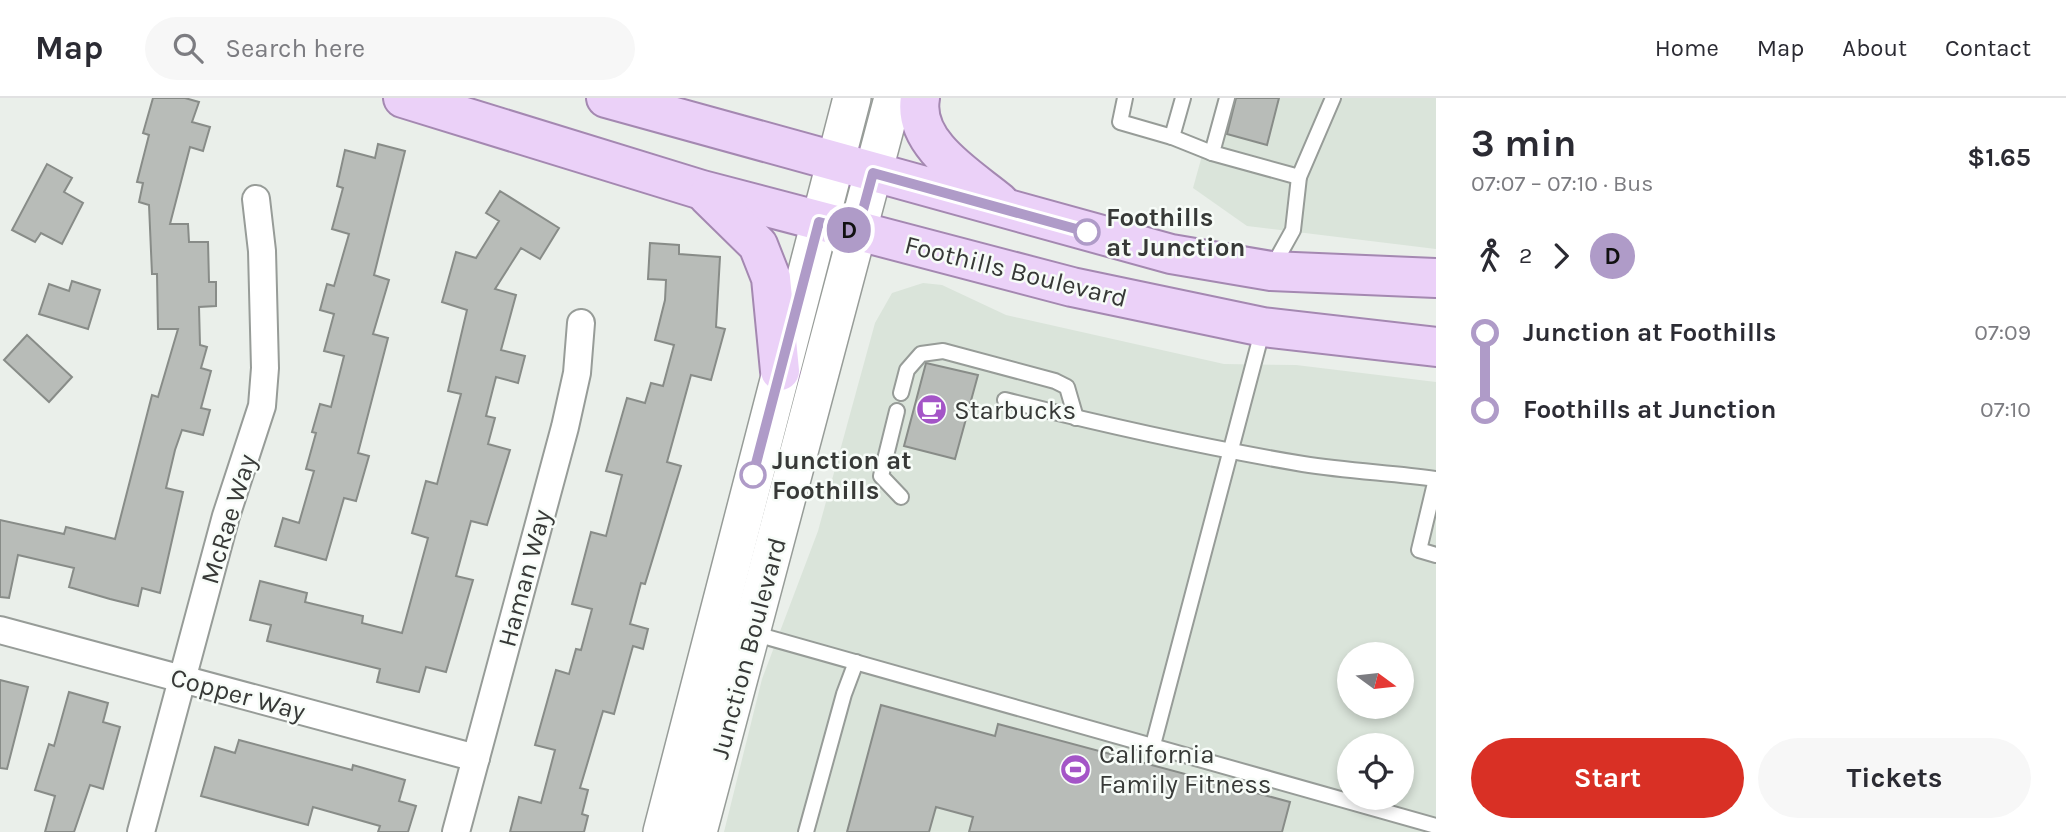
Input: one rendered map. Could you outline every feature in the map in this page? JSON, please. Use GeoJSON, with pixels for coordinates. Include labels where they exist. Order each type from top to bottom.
{"type":"FeatureCollection","features":[{"type":"Feature","properties":{"kind":"main road","name":"Foothills Boulevard"},"geometry":{"type":"LineString","coordinates":[[403,98],[702,190],[1072,287],[1264,327],[1436,347]]}},
{"type":"Feature","properties":{"kind":"main road","name":"Foothills Boulevard"},"geometry":{"type":"LineString","coordinates":[[606,98],[1171,254],[1271,271],[1436,278]]}},
{"type":"Feature","properties":{"kind":"main road","name":"Junction Boulevard"},"geometry":{"type":"LineString","coordinates":[[662,832],[852,98]]}},
{"type":"Feature","properties":{"kind":"main road","name":"Junction Boulevard"},"geometry":{"type":"LineString","coordinates":[[698,832],[893,98]]}},
{"type":"Feature","properties":{"kind":"main road"},"geometry":{"type":"LineString","coordinates":[[920,98],[918,109],[929,138],[950,162],[1009,210]]}},
{"type":"Feature","properties":{"kind":"main road"},"geometry":{"type":"LineString","coordinates":[[702,190],[746,230],[758,245],[771,278],[780,371]]}},
{"type":"Feature","properties":{"kind":"street","name":"McRae Way"},"geometry":{"type":"LineString","coordinates":[[141,832],[226,516],[253,441],[261,407],[265,369],[262,264],[256,199]]}},
{"type":"Feature","properties":{"kind":"street","name":"Haman Way"},"geometry":{"type":"LineString","coordinates":[[456,832],[568,413],[577,373],[581,323]]}},
{"type":"Feature","properties":{"kind":"street","name":"Copper Way"},"geometry":{"type":"LineString","coordinates":[[0,630],[475,758]]}},
{"type":"Feature","properties":{"kind":"lane"},"geometry":{"type":"LineString","coordinates":[[1125,98],[1120,122],[1172,137],[1212,153],[1299,177]]}},
{"type":"Feature","properties":{"kind":"lane"},"geometry":{"type":"LineString","coordinates":[[1172,137],[1183,98]]}},
{"type":"Feature","properties":{"kind":"lane"},"geometry":{"type":"LineString","coordinates":[[1212,153],[1227,98]]}},
{"type":"Feature","properties":{"kind":"lane"},"geometry":{"type":"LineString","coordinates":[[1271,271],[1293,230],[1299,177],[1333,98]]}},
{"type":"Feature","properties":{"kind":"lane"},"geometry":{"type":"LineString","coordinates":[[1153,745],[1264,327]]}},
{"type":"Feature","properties":{"kind":"lane"},"geometry":{"type":"LineString","coordinates":[[901,393],[907,370],[921,354],[943,351],[1055,381],[1067,387],[1076,418]]}},
{"type":"Feature","properties":{"kind":"lane"},"geometry":{"type":"LineString","coordinates":[[1005,400],[1150,436],[1303,464],[1436,479],[1419,550],[1436,555]]}},
{"type":"Feature","properties":{"kind":"lane"},"geometry":{"type":"LineString","coordinates":[[897,411],[881,475],[901,497]]}},
{"type":"Feature","properties":{"kind":"lane"},"geometry":{"type":"LineString","coordinates":[[752,633],[1436,826]]}},
{"type":"Feature","properties":{"kind":"lane"},"geometry":{"type":"LineString","coordinates":[[806,832],[844,694],[856,662]]}},
{"type":"Feature","properties":{"kind":"shaded area"},"geometry":{"type":"Polygon","coordinates":[[[1218,98],[1436,98],[1436,249],[1247,226],[1193,188],[1218,98]]]}},
{"type":"Feature","properties":{"kind":"shaded area"},"geometry":{"type":"Polygon","coordinates":[[[923,283],[942,285],[1006,315],[1224,364],[1296,365],[1436,382],[1436,832],[724,832],[762,679],[818,531],[875,323],[892,293],[923,283]]]}},
{"type":"Feature","properties":{"kind":"building"},"geometry":{"type":"Polygon","coordinates":[[[153,98],[185,98],[199,102],[192,122],[210,127],[203,151],[190,147],[170,224],[188,224],[189,242],[208,242],[209,282],[216,282],[216,306],[199,307],[200,345],[207,347],[201,368],[211,371],[201,408],[210,410],[203,435],[182,430],[175,450],[166,488],[183,492],[160,593],[142,588],[138,606],[110,599],[69,587],[74,568],[18,555],[9,598],[0,597],[0,520],[64,534],[66,527],[115,539],[152,395],[158,397],[178,329],[158,329],[157,274],[152,274],[149,205],[139,202],[143,183],[137,182],[149,135],[143,133],[153,98]]]}},
{"type":"Feature","properties":{"kind":"building"},"geometry":{"type":"Polygon","coordinates":[[[1236,98],[1279,98],[1267,145],[1227,134],[1236,98]]]}},
{"type":"Feature","properties":{"kind":"building"},"geometry":{"type":"Polygon","coordinates":[[[378,144],[405,151],[374,275],[389,280],[373,334],[388,338],[358,453],[369,456],[356,501],[344,498],[326,560],[275,546],[283,518],[299,523],[314,471],[306,469],[316,433],[312,432],[320,404],[331,407],[344,356],[324,351],[334,314],[320,310],[327,284],[334,286],[349,234],[332,229],[343,188],[337,186],[345,150],[375,158],[378,144]]]}},
{"type":"Feature","properties":{"kind":"building"},"geometry":{"type":"Polygon","coordinates":[[[47,164],[72,178],[64,192],[83,203],[62,244],[41,233],[35,242],[12,230],[47,164]]]}},
{"type":"Feature","properties":{"kind":"building"},"geometry":{"type":"Polygon","coordinates":[[[500,191],[559,228],[540,259],[521,248],[495,289],[516,295],[501,350],[525,356],[518,383],[496,377],[486,416],[495,418],[488,444],[510,450],[487,525],[471,521],[456,576],[473,580],[446,672],[426,667],[419,692],[377,682],[380,669],[267,641],[271,625],[250,620],[260,581],[307,593],[305,602],[363,616],[362,623],[402,633],[428,538],[412,533],[426,481],[437,484],[461,394],[448,391],[467,310],[442,302],[456,252],[476,258],[499,221],[486,213],[500,191]]]}},
{"type":"Feature","properties":{"kind":"building"},"geometry":{"type":"Polygon","coordinates":[[[650,243],[679,245],[679,254],[720,257],[716,327],[725,329],[711,380],[691,375],[667,462],[681,466],[645,584],[641,583],[630,624],[648,629],[643,649],[633,646],[614,714],[603,711],[580,788],[588,790],[582,814],[588,816],[584,832],[510,832],[519,797],[541,803],[555,750],[535,745],[556,670],[569,674],[576,649],[581,650],[592,609],[572,604],[591,532],[606,536],[622,475],[606,471],[627,398],[645,403],[651,383],[663,386],[674,345],[655,340],[665,300],[666,280],[648,279],[650,243]]]}},
{"type":"Feature","properties":{"kind":"building"},"geometry":{"type":"Polygon","coordinates":[[[72,281],[100,290],[88,329],[39,314],[49,284],[69,291],[72,281]]]}},
{"type":"Feature","properties":{"kind":"building"},"geometry":{"type":"Polygon","coordinates":[[[27,335],[72,377],[49,402],[4,360],[27,335]]]}},
{"type":"Feature","properties":{"kind":"building","name":"Starbucks"},"geometry":{"type":"Polygon","coordinates":[[[926,363],[978,375],[955,459],[904,446],[926,363]]]}},
{"type":"Feature","properties":{"kind":"building"},"geometry":{"type":"Polygon","coordinates":[[[0,680],[28,687],[7,769],[0,768],[0,680]]]}},
{"type":"Feature","properties":{"kind":"building"},"geometry":{"type":"Polygon","coordinates":[[[69,692],[108,703],[103,722],[120,727],[103,789],[90,785],[74,832],[45,832],[55,796],[35,790],[49,744],[54,746],[69,692]]]}},
{"type":"Feature","properties":{"kind":"building","name":"California Family Fitness"},"geometry":{"type":"Polygon","coordinates":[[[881,705],[995,736],[998,724],[1290,802],[1282,832],[969,832],[973,817],[936,807],[929,832],[847,832],[881,705]]]}},
{"type":"Feature","properties":{"kind":"building"},"geometry":{"type":"Polygon","coordinates":[[[239,740],[352,770],[353,765],[405,780],[399,801],[416,806],[408,832],[378,832],[380,826],[313,807],[308,825],[201,796],[215,747],[235,753],[239,740]]]}},
{"type":"Feature","properties":{"kind":"bus line","name":"D"},"geometry":{"type":"LineString","coordinates":[[753,475],[819,222],[857,232],[873,173],[1087,232]]}},
{"type":"Feature","properties":{"kind":"place","name":"Foothills at Junction"},"geometry":{"type":"Point","coordinates":[1087,232]}},
{"type":"Feature","properties":{"kind":"place","name":"Starbucks"},"geometry":{"type":"Point","coordinates":[931,410]}},
{"type":"Feature","properties":{"kind":"place","name":"Junction at Foothills"},"geometry":{"type":"Point","coordinates":[753,475]}},
{"type":"Feature","properties":{"kind":"place","name":"California Family Fitness"},"geometry":{"type":"Point","coordinates":[1076,769]}}]}
